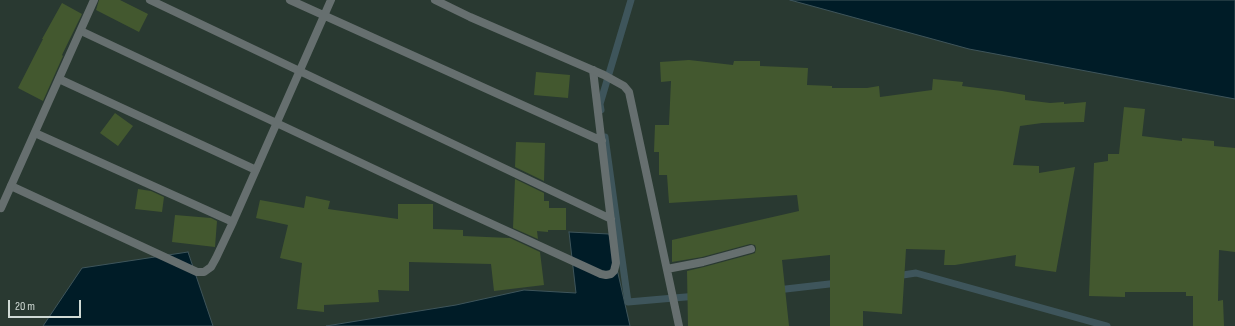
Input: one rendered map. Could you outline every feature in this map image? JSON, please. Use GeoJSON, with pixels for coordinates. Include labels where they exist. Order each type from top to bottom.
{"type":"FeatureCollection","features":[{"type":"Feature","properties":{"kind":"street"},"geometry":{"type":"LineString","coordinates":[[1,208],[94,0]]}},
{"type":"Feature","properties":{"kind":"street"},"geometry":{"type":"LineString","coordinates":[[150,0],[611,219]]}},
{"type":"Feature","properties":{"kind":"street"},"geometry":{"type":"LineString","coordinates":[[290,0],[602,141]]}},
{"type":"Feature","properties":{"kind":"street"},"geometry":{"type":"LineString","coordinates":[[11,186],[197,272],[204,272],[211,267],[233,222],[331,0]]}},
{"type":"Feature","properties":{"kind":"street"},"geometry":{"type":"LineString","coordinates":[[435,0],[470,17],[604,75],[624,86],[629,92],[680,326]]}},
{"type":"Feature","properties":{"kind":"street"},"geometry":{"type":"LineString","coordinates":[[81,31],[462,210],[606,275],[611,274],[614,271],[616,263],[593,70]]}},
{"type":"Feature","properties":{"kind":"street"},"geometry":{"type":"LineString","coordinates":[[59,79],[256,170]]}},
{"type":"Feature","properties":{"kind":"street"},"geometry":{"type":"LineString","coordinates":[[35,133],[233,222]]}},
{"type":"Feature","properties":{"kind":"street"},"geometry":{"type":"LineString","coordinates":[[667,269],[704,262],[751,249]]}},
{"type":"Feature","properties":{"kind":"water"},"geometry":{"type":"Polygon","coordinates":[[[790,0],[1235,0],[1235,99],[969,49],[790,0]]]}},
{"type":"Feature","properties":{"kind":"water"},"geometry":{"type":"Polygon","coordinates":[[[569,232],[609,234],[630,326],[326,326],[456,305],[524,290],[576,293],[569,232]]]}},
{"type":"Feature","properties":{"kind":"water"},"geometry":{"type":"Polygon","coordinates":[[[188,252],[213,326],[43,326],[82,268],[188,252]]]}},
{"type":"Feature","properties":{"kind":"building"},"geometry":{"type":"Polygon","coordinates":[[[99,0],[120,0],[148,14],[139,32],[96,10],[99,0]]]}},
{"type":"Feature","properties":{"kind":"building"},"geometry":{"type":"Polygon","coordinates":[[[62,3],[82,14],[62,55],[63,56],[43,101],[18,88],[42,39],[62,3]]]}},
{"type":"Feature","properties":{"kind":"building"},"geometry":{"type":"Polygon","coordinates":[[[689,60],[733,65],[734,61],[760,61],[760,66],[808,68],[807,85],[832,86],[832,88],[867,88],[879,86],[880,97],[932,90],[933,79],[963,82],[962,86],[1025,95],[1025,100],[1050,103],[1064,102],[1064,104],[1086,102],[1084,122],[1042,123],[1020,126],[1013,165],[1039,166],[1039,173],[1075,167],[1056,272],[1015,266],[1016,255],[955,265],[944,265],[945,250],[906,249],[902,314],[863,311],[863,326],[830,326],[830,255],[782,260],[789,326],[688,326],[687,271],[755,253],[756,248],[755,245],[750,244],[702,257],[672,262],[672,240],[799,211],[797,195],[669,203],[667,175],[659,175],[659,152],[654,152],[655,125],[669,125],[671,81],[661,82],[660,62],[689,60]]]}},
{"type":"Feature","properties":{"kind":"building"},"geometry":{"type":"Polygon","coordinates":[[[536,72],[570,75],[568,98],[534,95],[536,72]]]}},
{"type":"Feature","properties":{"kind":"building"},"geometry":{"type":"Polygon","coordinates":[[[1124,107],[1145,109],[1142,136],[1182,141],[1182,138],[1214,141],[1214,146],[1235,148],[1235,252],[1219,250],[1218,301],[1223,300],[1224,326],[1193,326],[1193,296],[1186,296],[1186,292],[1125,292],[1125,297],[1089,296],[1094,163],[1108,161],[1108,154],[1119,154],[1124,107]]]}},
{"type":"Feature","properties":{"kind":"building"},"geometry":{"type":"Polygon","coordinates":[[[115,113],[133,126],[118,146],[100,133],[115,113]]]}},
{"type":"Feature","properties":{"kind":"building"},"geometry":{"type":"Polygon","coordinates":[[[516,142],[545,143],[544,181],[515,167],[516,142]]]}},
{"type":"Feature","properties":{"kind":"building"},"geometry":{"type":"Polygon","coordinates":[[[515,179],[544,193],[544,201],[549,201],[549,208],[566,208],[566,230],[548,230],[548,232],[537,231],[538,239],[513,228],[515,179]]]}},
{"type":"Feature","properties":{"kind":"building"},"geometry":{"type":"Polygon","coordinates":[[[138,189],[151,191],[164,197],[162,212],[135,209],[138,189]]]}},
{"type":"Feature","properties":{"kind":"building"},"geometry":{"type":"Polygon","coordinates":[[[306,196],[330,201],[328,209],[398,219],[398,204],[433,204],[433,229],[463,230],[463,236],[510,238],[540,252],[544,285],[494,291],[491,264],[409,262],[409,291],[378,290],[379,302],[324,305],[324,312],[297,309],[302,263],[280,258],[288,225],[256,218],[260,200],[304,208],[306,196]]]}},
{"type":"Feature","properties":{"kind":"building"},"geometry":{"type":"Polygon","coordinates":[[[175,215],[211,218],[217,221],[215,247],[172,242],[175,215]]]}},
{"type":"Feature","properties":{"kind":"waterway"},"geometry":{"type":"LineString","coordinates":[[601,110],[600,104],[631,0]]}},
{"type":"Feature","properties":{"kind":"waterway"},"geometry":{"type":"LineString","coordinates":[[605,137],[628,302],[697,296]]}},
{"type":"Feature","properties":{"kind":"waterway"},"geometry":{"type":"LineString","coordinates":[[896,276],[916,273],[1107,326]]}},
{"type":"Feature","properties":{"kind":"waterway"},"geometry":{"type":"LineString","coordinates":[[777,290],[838,283]]}}]}
